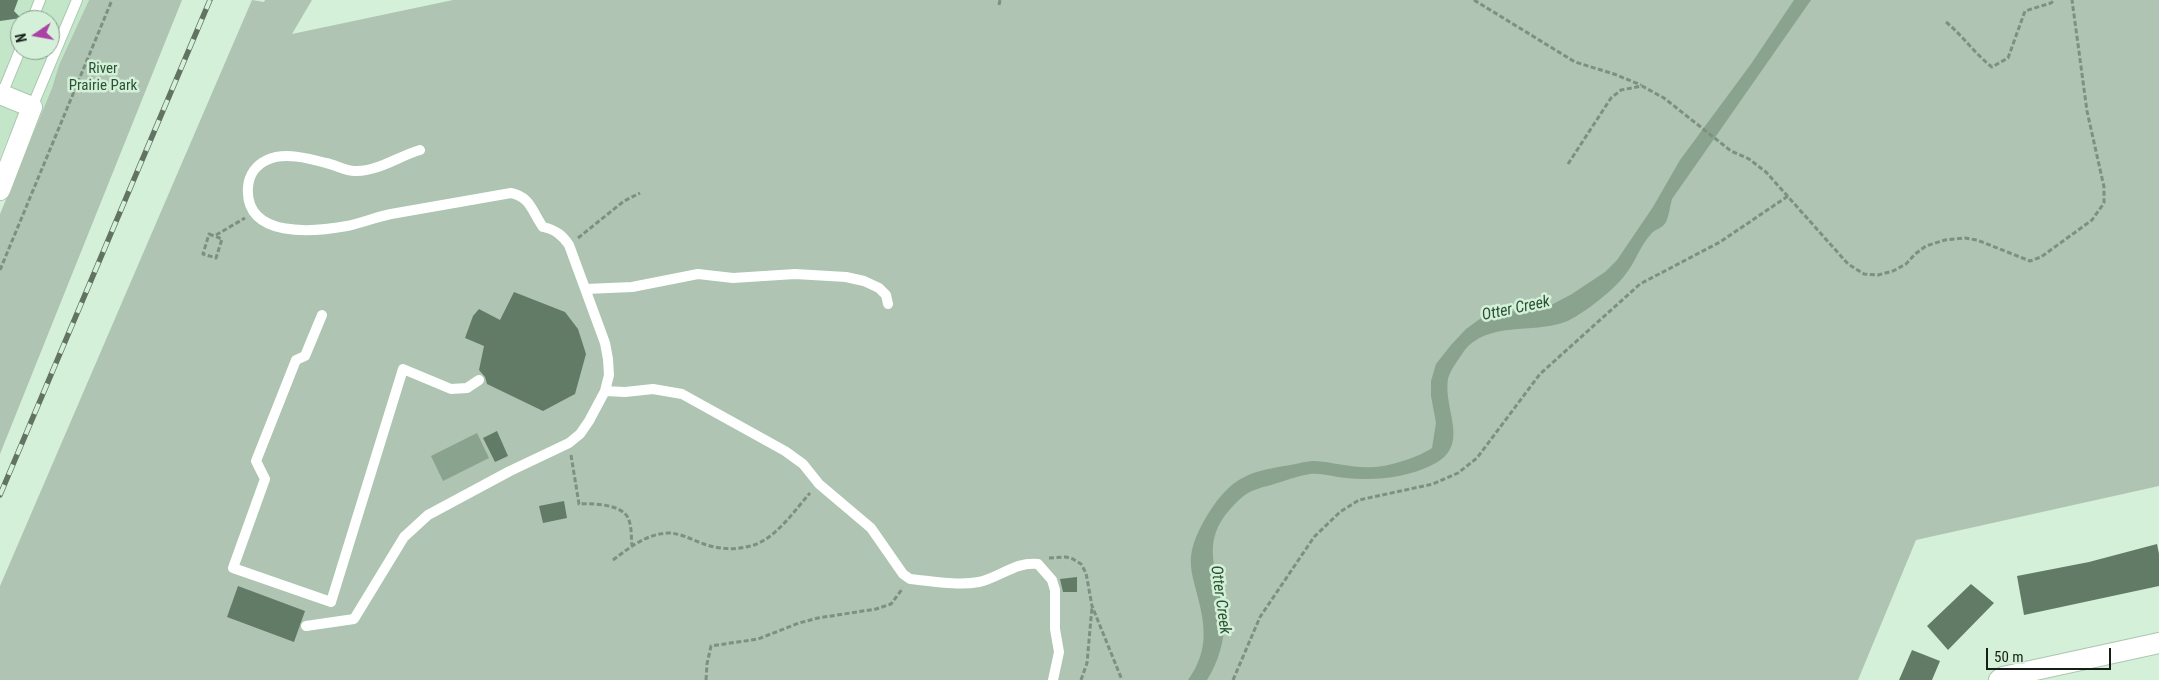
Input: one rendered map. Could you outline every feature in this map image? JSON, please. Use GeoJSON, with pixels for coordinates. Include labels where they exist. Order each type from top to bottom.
{"type":"FeatureCollection","features":[{"type":"Feature","properties":{"kind":"street"},"geometry":{"type":"LineString","coordinates":[[0,190],[32,107],[1,94]]}},
{"type":"Feature","properties":{"kind":"street"},"geometry":{"type":"LineString","coordinates":[[1999,680],[2159,643]]}},
{"type":"Feature","properties":{"kind":"lane"},"geometry":{"type":"LineString","coordinates":[[32,107],[77,0]]}},
{"type":"Feature","properties":{"kind":"lane"},"geometry":{"type":"LineString","coordinates":[[1,94],[16,60]]}},
{"type":"Feature","properties":{"kind":"lane"},"geometry":{"type":"LineString","coordinates":[[306,626],[354,619],[404,537],[428,514],[510,470],[569,443],[580,434],[605,391],[609,375],[605,343],[570,245],[562,235],[543,227],[530,203],[522,195],[511,193],[381,216],[349,226],[304,230],[269,224],[254,213],[248,190],[249,181],[253,172],[267,160],[288,156],[307,158],[356,171],[378,167],[420,150]]}},
{"type":"Feature","properties":{"kind":"lane"},"geometry":{"type":"LineString","coordinates":[[586,289],[632,287],[698,274],[733,278],[795,274],[846,277],[864,281],[879,288],[886,294],[888,304]]}},
{"type":"Feature","properties":{"kind":"lane"},"geometry":{"type":"LineString","coordinates":[[322,315],[305,356],[296,360],[256,461],[265,479],[233,568],[331,602],[403,369],[451,388],[467,388],[479,380]]}},
{"type":"Feature","properties":{"kind":"lane"},"geometry":{"type":"LineString","coordinates":[[605,391],[625,392],[653,389],[682,394],[785,451],[803,464],[819,484],[871,528],[903,574],[910,579],[963,584],[981,582],[1018,566],[1038,564],[1052,580],[1055,590],[1055,629],[1059,652],[1053,680]]}},
{"type":"Feature","properties":{"kind":"path"},"geometry":{"type":"LineString","coordinates":[[0,270],[112,0]]}},
{"type":"Feature","properties":{"kind":"path"},"geometry":{"type":"LineString","coordinates":[[999,6],[1000,0]]}},
{"type":"Feature","properties":{"kind":"path"},"geometry":{"type":"LineString","coordinates":[[1474,0],[1575,62],[1614,74],[1664,98],[1731,151],[1749,159],[1766,172],[1848,264],[1864,274],[1878,275],[1893,271],[1906,264],[1926,246],[1945,240],[1965,238],[1978,240],[2030,261],[2041,257],[2092,220],[2104,203],[2104,187],[2088,111],[2072,0]]}},
{"type":"Feature","properties":{"kind":"path"},"geometry":{"type":"LineString","coordinates":[[1946,22],[1963,36],[1977,56],[1992,68],[2008,58],[2025,11],[2051,3],[2054,0]]}},
{"type":"Feature","properties":{"kind":"path"},"geometry":{"type":"LineString","coordinates":[[1568,164],[1611,98],[1621,90],[1642,86]]}},
{"type":"Feature","properties":{"kind":"path"},"geometry":{"type":"LineString","coordinates":[[570,245],[624,201],[640,193]]}},
{"type":"Feature","properties":{"kind":"path"},"geometry":{"type":"LineString","coordinates":[[1233,680],[1260,618],[1314,537],[1340,512],[1359,500],[1433,484],[1458,473],[1477,458],[1540,374],[1640,284],[1720,242],[1788,196]]}},
{"type":"Feature","properties":{"kind":"path"},"geometry":{"type":"LineString","coordinates":[[216,235],[222,239],[216,258],[203,254],[209,234],[216,235],[254,213]]}},
{"type":"Feature","properties":{"kind":"path"},"geometry":{"type":"LineString","coordinates":[[569,443],[579,504],[602,505],[620,510],[628,516],[632,546]]}},
{"type":"Feature","properties":{"kind":"path"},"geometry":{"type":"LineString","coordinates":[[614,560],[632,546],[667,533],[722,548],[755,545],[770,537],[819,484]]}},
{"type":"Feature","properties":{"kind":"path"},"geometry":{"type":"LineString","coordinates":[[1038,564],[1047,558],[1066,557],[1074,559],[1081,564],[1086,573],[1092,606],[1088,664],[1081,680]]}},
{"type":"Feature","properties":{"kind":"path"},"geometry":{"type":"LineString","coordinates":[[706,680],[711,646],[758,639],[799,623],[818,618],[876,609],[891,604],[910,579]]}},
{"type":"Feature","properties":{"kind":"path"},"geometry":{"type":"LineString","coordinates":[[1092,606],[1122,680]]}},
{"type":"Feature","properties":{"kind":"shaded area"},"geometry":{"type":"Polygon","coordinates":[[[0,0],[89,0],[59,65],[52,88],[30,140],[9,135],[0,158],[0,0]]]}},
{"type":"Feature","properties":{"kind":"green space","name":"River Prairie Park"},"geometry":{"type":"Polygon","coordinates":[[[89,0],[182,0],[0,454],[0,214],[52,88],[59,65],[89,0]]]}},
{"type":"Feature","properties":{"kind":"green space"},"geometry":{"type":"Polygon","coordinates":[[[252,0],[264,2],[265,0],[312,0],[292,34],[453,0],[2159,0],[2159,486],[1916,540],[1858,680],[0,680],[0,586],[252,0]]]}},
{"type":"Feature","properties":{"kind":"water","name":"Otter Creek"},"geometry":{"type":"Polygon","coordinates":[[[1794,0],[1811,0],[1672,199],[1666,222],[1647,239],[1629,270],[1620,281],[1606,294],[1572,319],[1552,325],[1497,332],[1474,342],[1464,351],[1448,379],[1453,438],[1451,448],[1444,457],[1432,465],[1412,473],[1390,478],[1357,479],[1314,474],[1300,476],[1250,492],[1242,497],[1225,515],[1217,529],[1213,543],[1215,570],[1224,619],[1222,643],[1207,680],[1188,680],[1200,658],[1204,636],[1202,614],[1191,569],[1192,550],[1203,523],[1222,495],[1244,477],[1272,468],[1314,461],[1360,467],[1381,466],[1412,458],[1432,448],[1436,423],[1431,396],[1431,381],[1436,364],[1451,345],[1466,329],[1484,316],[1551,305],[1572,294],[1605,272],[1617,260],[1653,207],[1680,160],[1751,64],[1794,0]]]}},
{"type":"Feature","properties":{"kind":"water"},"geometry":{"type":"Polygon","coordinates":[[[477,433],[489,458],[443,481],[431,456],[477,433]]]}},
{"type":"Feature","properties":{"kind":"building"},"geometry":{"type":"Polygon","coordinates":[[[0,0],[18,0],[14,10],[10,10],[10,20],[0,21],[0,0]]]}},
{"type":"Feature","properties":{"kind":"building"},"geometry":{"type":"Polygon","coordinates":[[[514,292],[565,312],[578,329],[586,354],[575,394],[543,411],[487,384],[485,377],[479,370],[484,346],[465,338],[473,316],[479,309],[500,320],[514,292]]]}},
{"type":"Feature","properties":{"kind":"building"},"geometry":{"type":"Polygon","coordinates":[[[497,431],[508,456],[495,462],[483,438],[497,431]]]}},
{"type":"Feature","properties":{"kind":"building"},"geometry":{"type":"Polygon","coordinates":[[[564,501],[567,518],[543,523],[539,506],[564,501]]]}},
{"type":"Feature","properties":{"kind":"building"},"geometry":{"type":"Polygon","coordinates":[[[2157,544],[2159,554],[2159,586],[2024,615],[2017,576],[2089,562],[2157,544]]]}},
{"type":"Feature","properties":{"kind":"building"},"geometry":{"type":"Polygon","coordinates":[[[1077,577],[1077,592],[1063,592],[1060,579],[1077,577]]]}},
{"type":"Feature","properties":{"kind":"building"},"geometry":{"type":"Polygon","coordinates":[[[1971,584],[1994,603],[1948,650],[1927,626],[1971,584]]]}},
{"type":"Feature","properties":{"kind":"building"},"geometry":{"type":"Polygon","coordinates":[[[238,586],[305,611],[294,642],[227,617],[238,586]]]}},
{"type":"Feature","properties":{"kind":"building"},"geometry":{"type":"Polygon","coordinates":[[[1912,650],[1940,661],[1932,680],[1899,680],[1912,650]]]}},
{"type":"Feature","properties":{"kind":"railway"},"geometry":{"type":"LineString","coordinates":[[0,495],[210,0]]}}]}
